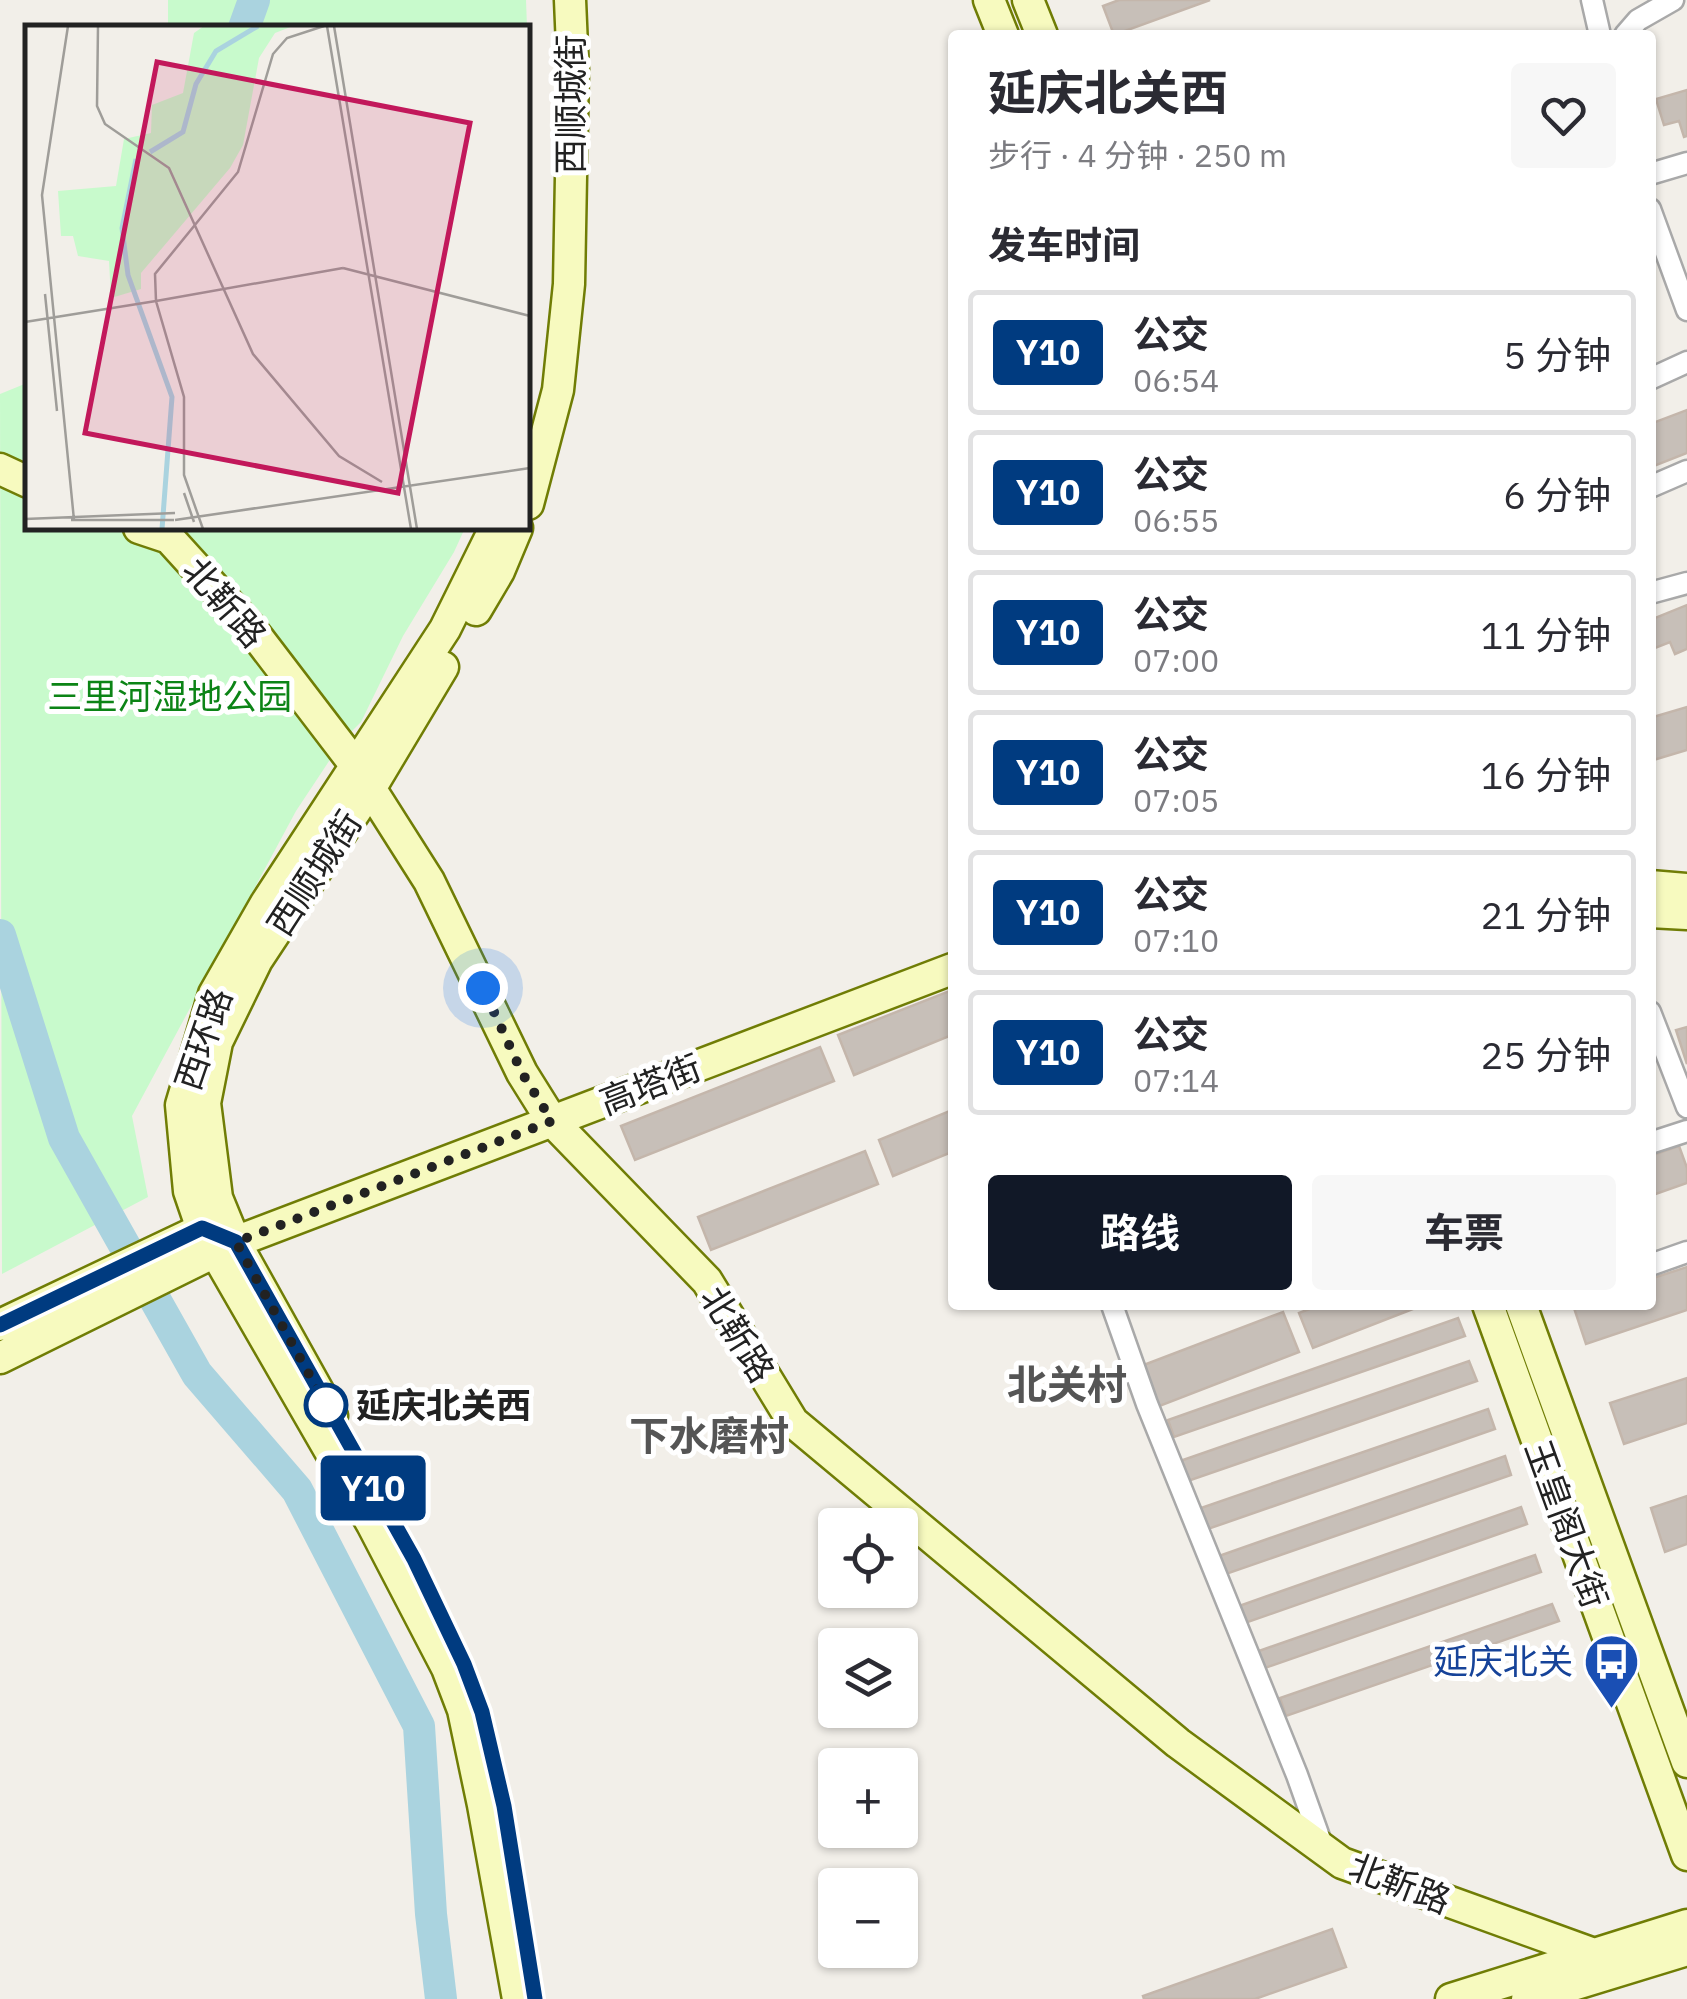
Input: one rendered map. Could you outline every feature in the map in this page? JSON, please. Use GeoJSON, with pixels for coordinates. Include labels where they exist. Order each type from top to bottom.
{"type":"FeatureCollection","features":[{"type":"Feature","properties":{"kind":"street","name":"西顺城街"},"geometry":{"type":"LineString","coordinates":[[530,426],[548,348],[554,0]]}},
{"type":"Feature","properties":{"kind":"street","name":"西顺城街"},"geometry":{"type":"LineString","coordinates":[[530,496],[558,390],[569,284],[573,70],[570,0]]}},
{"type":"Feature","properties":{"kind":"street"},"geometry":{"type":"LineString","coordinates":[[989,0],[1001,30]]}},
{"type":"Feature","properties":{"kind":"street"},"geometry":{"type":"LineString","coordinates":[[1028,0],[1040,30]]}},
{"type":"Feature","properties":{"kind":"street"},"geometry":{"type":"LineString","coordinates":[[1592,0],[1599,30]]}},
{"type":"Feature","properties":{"kind":"street"},"geometry":{"type":"LineString","coordinates":[[1629,30],[1638,20],[1673,0]]}},
{"type":"Feature","properties":{"kind":"street"},"geometry":{"type":"LineString","coordinates":[[1656,172],[1687,163]]}},
{"type":"Feature","properties":{"kind":"street"},"geometry":{"type":"LineString","coordinates":[[1656,225],[1687,310]]}},
{"type":"Feature","properties":{"kind":"street"},"geometry":{"type":"LineString","coordinates":[[1656,376],[1687,362]]}},
{"type":"Feature","properties":{"kind":"street"},"geometry":{"type":"LineString","coordinates":[[0,469],[25,481]]}},
{"type":"Feature","properties":{"kind":"street"},"geometry":{"type":"LineString","coordinates":[[1656,484],[1687,471]]}},
{"type":"Feature","properties":{"kind":"street","name":"北靳路"},"geometry":{"type":"LineString","coordinates":[[145,530],[169,538],[249,626],[363,777],[429,881],[522,1073],[552,1121],[707,1281],[792,1422],[1178,1743],[1342,1863],[1597,1965]]}},
{"type":"Feature","properties":{"kind":"street","name":"西顺城街"},"geometry":{"type":"LineString","coordinates":[[363,777],[495,530]]}},
{"type":"Feature","properties":{"kind":"street","name":"西顺城街"},"geometry":{"type":"LineString","coordinates":[[363,777],[499,571],[516,530]]}},
{"type":"Feature","properties":{"kind":"street"},"geometry":{"type":"LineString","coordinates":[[1656,591],[1687,583]]}},
{"type":"Feature","properties":{"kind":"street","name":"西环路"},"geometry":{"type":"LineString","coordinates":[[363,777],[266,903],[214,994],[181,1105],[189,1191],[447,1668],[463,1710],[484,1805],[518,1999]]}},
{"type":"Feature","properties":{"kind":"street"},"geometry":{"type":"LineString","coordinates":[[1656,886],[1687,889]]}},
{"type":"Feature","properties":{"kind":"street"},"geometry":{"type":"LineString","coordinates":[[1656,912],[1687,914]]}},
{"type":"Feature","properties":{"kind":"street","name":"高塔街"},"geometry":{"type":"LineString","coordinates":[[57,1314],[217,1241],[552,1121],[948,971]]}},
{"type":"Feature","properties":{"kind":"street"},"geometry":{"type":"LineString","coordinates":[[1656,1025],[1682,1083],[1687,1107]]}},
{"type":"Feature","properties":{"kind":"street"},"geometry":{"type":"LineString","coordinates":[[1656,1141],[1687,1132]]}},
{"type":"Feature","properties":{"kind":"street","name":"西环路"},"geometry":{"type":"LineString","coordinates":[[217,1241],[414,1559],[464,1664],[482,1712],[504,1806],[535,1999]]}},
{"type":"Feature","properties":{"kind":"street"},"geometry":{"type":"LineString","coordinates":[[1656,1263],[1687,1252]]}},
{"type":"Feature","properties":{"kind":"street"},"geometry":{"type":"LineString","coordinates":[[1114,1310],[1147,1404],[1323,1848]]}},
{"type":"Feature","properties":{"kind":"street","name":"玉皇阁大街"},"geometry":{"type":"LineString","coordinates":[[1490,1310],[1687,1855]]}},
{"type":"Feature","properties":{"kind":"street","name":"玉皇阁大街"},"geometry":{"type":"LineString","coordinates":[[1524,1310],[1687,1762]]}},
{"type":"Feature","properties":{"kind":"street"},"geometry":{"type":"LineString","coordinates":[[0,1325],[57,1314]]}},
{"type":"Feature","properties":{"kind":"street"},"geometry":{"type":"LineString","coordinates":[[0,1358],[57,1314]]}},
{"type":"Feature","properties":{"kind":"street"},"geometry":{"type":"LineString","coordinates":[[1527,1999],[1687,1926]]}},
{"type":"Feature","properties":{"kind":"street"},"geometry":{"type":"LineString","coordinates":[[1452,1999],[1597,1965],[1687,1950]]}},
{"type":"Feature","properties":{"kind":"green space"},"geometry":{"type":"Polygon","coordinates":[[[168,0],[526,0],[527,25],[168,25],[168,0]]]}},
{"type":"Feature","properties":{"kind":"green space"},"geometry":{"type":"Polygon","coordinates":[[[530,189],[532,344],[530,348],[530,189]]]}},
{"type":"Feature","properties":{"kind":"green space","name":"三里河湿地公园"},"geometry":{"type":"Polygon","coordinates":[[[25,384],[25,530],[464,530],[403,636],[361,722],[343,740],[296,811],[132,1116],[148,1197],[2,1274],[0,394],[25,384]]]}},
{"type":"Feature","properties":{"kind":"building"},"geometry":{"type":"Polygon","coordinates":[[[1119,0],[1210,0],[1128,30],[1112,30],[1103,6],[1119,0]]]}},
{"type":"Feature","properties":{"kind":"building"},"geometry":{"type":"Polygon","coordinates":[[[1687,90],[1684,137],[1679,121],[1664,125],[1656,99],[1687,90]]]}},
{"type":"Feature","properties":{"kind":"building"},"geometry":{"type":"Polygon","coordinates":[[[1687,410],[1687,453],[1656,465],[1656,422],[1687,410]]]}},
{"type":"Feature","properties":{"kind":"building"},"geometry":{"type":"Polygon","coordinates":[[[1687,605],[1687,649],[1675,654],[1670,642],[1656,648],[1656,618],[1687,605]]]}},
{"type":"Feature","properties":{"kind":"building"},"geometry":{"type":"Polygon","coordinates":[[[1687,707],[1687,750],[1656,759],[1656,716],[1687,707]]]}},
{"type":"Feature","properties":{"kind":"building"},"geometry":{"type":"Polygon","coordinates":[[[948,992],[948,1037],[854,1075],[838,1035],[948,992]]]}},
{"type":"Feature","properties":{"kind":"building"},"geometry":{"type":"Polygon","coordinates":[[[1687,1027],[1687,1064],[1676,1030],[1687,1027]]]}},
{"type":"Feature","properties":{"kind":"building"},"geometry":{"type":"Polygon","coordinates":[[[820,1047],[834,1081],[635,1160],[621,1126],[820,1047]]]}},
{"type":"Feature","properties":{"kind":"building"},"geometry":{"type":"Polygon","coordinates":[[[948,1112],[948,1154],[893,1176],[879,1140],[948,1112]]]}},
{"type":"Feature","properties":{"kind":"building"},"geometry":{"type":"Polygon","coordinates":[[[1679,1146],[1687,1168],[1687,1183],[1656,1194],[1656,1154],[1679,1146]]]}},
{"type":"Feature","properties":{"kind":"building"},"geometry":{"type":"Polygon","coordinates":[[[865,1151],[878,1184],[711,1250],[698,1217],[865,1151]]]}},
{"type":"Feature","properties":{"kind":"building"},"geometry":{"type":"Polygon","coordinates":[[[1687,1267],[1687,1310],[1586,1344],[1575,1310],[1656,1310],[1656,1277],[1687,1267]]]}},
{"type":"Feature","properties":{"kind":"building"},"geometry":{"type":"Polygon","coordinates":[[[1307,1310],[1410,1310],[1313,1348],[1299,1313],[1307,1310]]]}},
{"type":"Feature","properties":{"kind":"building"},"geometry":{"type":"Polygon","coordinates":[[[1283,1312],[1299,1352],[1157,1407],[1141,1366],[1283,1312]]]}},
{"type":"Feature","properties":{"kind":"building"},"geometry":{"type":"Polygon","coordinates":[[[1458,1318],[1465,1336],[1174,1437],[1168,1420],[1458,1318]]]}},
{"type":"Feature","properties":{"kind":"building"},"geometry":{"type":"Polygon","coordinates":[[[1469,1361],[1477,1381],[1188,1481],[1180,1461],[1469,1361]]]}},
{"type":"Feature","properties":{"kind":"building"},"geometry":{"type":"Polygon","coordinates":[[[1687,1378],[1687,1423],[1624,1444],[1610,1403],[1687,1378]]]}},
{"type":"Feature","properties":{"kind":"building"},"geometry":{"type":"Polygon","coordinates":[[[1488,1409],[1495,1429],[1205,1530],[1198,1509],[1488,1409]]]}},
{"type":"Feature","properties":{"kind":"building"},"geometry":{"type":"Polygon","coordinates":[[[1505,1456],[1511,1475],[1223,1575],[1216,1557],[1505,1456]]]}},
{"type":"Feature","properties":{"kind":"building"},"geometry":{"type":"Polygon","coordinates":[[[1687,1496],[1687,1544],[1665,1552],[1651,1508],[1687,1496]]]}},
{"type":"Feature","properties":{"kind":"building"},"geometry":{"type":"Polygon","coordinates":[[[1521,1507],[1527,1524],[1245,1623],[1239,1606],[1521,1507]]]}},
{"type":"Feature","properties":{"kind":"building"},"geometry":{"type":"Polygon","coordinates":[[[1535,1555],[1541,1572],[1262,1669],[1256,1652],[1535,1555]]]}},
{"type":"Feature","properties":{"kind":"building"},"geometry":{"type":"Polygon","coordinates":[[[1552,1604],[1559,1621],[1286,1716],[1280,1698],[1552,1604]]]}},
{"type":"Feature","properties":{"kind":"building"},"geometry":{"type":"Polygon","coordinates":[[[1332,1929],[1346,1967],[1255,1999],[1144,1999],[1143,1996],[1332,1929]]]}},
{"type":"Feature","properties":{"kind":"waterway"},"geometry":{"type":"LineString","coordinates":[[245,25],[254,0]]}},
{"type":"Feature","properties":{"kind":"waterway"},"geometry":{"type":"LineString","coordinates":[[0,935],[64,1138],[197,1374],[297,1490],[419,1726],[431,1914],[441,1999]]}},
{"type":"Feature","properties":{"kind":"bus line","name":"Y10"},"geometry":{"type":"LineString","coordinates":[[0,1325],[202,1228],[236,1242],[414,1559],[464,1664],[482,1712],[504,1806],[535,1999]]}},
{"type":"Feature","properties":{"kind":"place","name":"延庆北关西"},"geometry":{"type":"Point","coordinates":[326,1405]}},
{"type":"Feature","properties":{"kind":"place","name":"延庆北关"},"geometry":{"type":"Point","coordinates":[1612,1710]}},
{"type":"Feature","properties":{"kind":"district","name":"北关村"},"geometry":{"type":"Point","coordinates":[1067,1384]}},
{"type":"Feature","properties":{"kind":"district","name":"下水磨村"},"geometry":{"type":"Point","coordinates":[709,1435]}},
{"type":"Feature","properties":{"kind":"route"},"geometry":{"type":"LineString","coordinates":[[326,1405],[236,1242],[552,1121],[522,1073],[483,988]]}}]}
